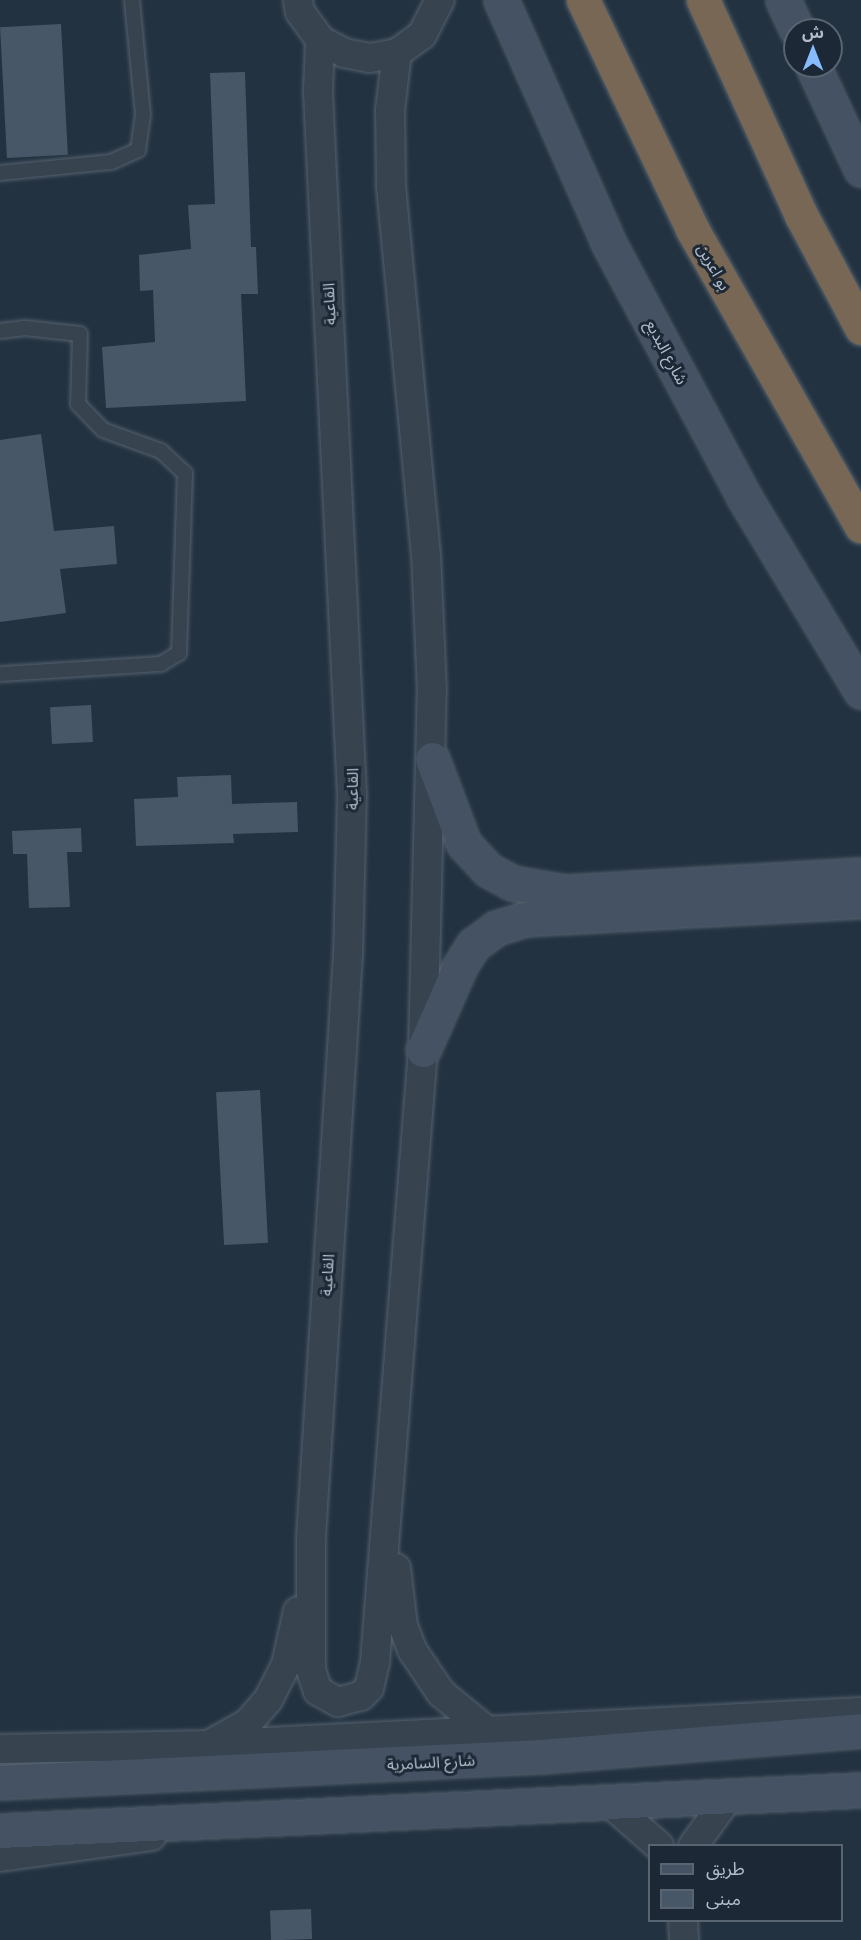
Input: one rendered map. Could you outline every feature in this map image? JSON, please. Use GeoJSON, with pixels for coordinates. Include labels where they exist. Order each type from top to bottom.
{"type":"FeatureCollection","features":[{"type":"Feature","properties":{"kind":"highway","name":"بو اعرين"},"geometry":{"type":"LineString","coordinates":[[583,0],[692,229],[861,526]]}},
{"type":"Feature","properties":{"kind":"highway"},"geometry":{"type":"LineString","coordinates":[[703,0],[801,215],[861,328]]}},
{"type":"Feature","properties":{"kind":"main road","name":"شارع البديع"},"geometry":{"type":"LineString","coordinates":[[501,0],[608,242],[744,497],[861,691]]}},
{"type":"Feature","properties":{"kind":"main road"},"geometry":{"type":"LineString","coordinates":[[783,0],[791,18]]}},
{"type":"Feature","properties":{"kind":"main road"},"geometry":{"type":"LineString","coordinates":[[819,78],[861,169]]}},
{"type":"Feature","properties":{"kind":"main road"},"geometry":{"type":"LineString","coordinates":[[432,759],[470,851],[488,870],[523,886],[565,892],[643,890],[861,875]]}},
{"type":"Feature","properties":{"kind":"main road"},"geometry":{"type":"LineString","coordinates":[[423,1050],[460,966],[473,945],[496,928],[525,919],[861,901]]}},
{"type":"Feature","properties":{"kind":"main road","name":"شارع السامرية"},"geometry":{"type":"LineString","coordinates":[[0,1782],[541,1756],[861,1730]]}},
{"type":"Feature","properties":{"kind":"main road"},"geometry":{"type":"LineString","coordinates":[[0,1831],[611,1804],[861,1790]]}},
{"type":"Feature","properties":{"kind":"street"},"geometry":{"type":"LineString","coordinates":[[298,0],[300,12],[320,40],[344,53],[370,58],[397,53],[422,35],[440,0]]}},
{"type":"Feature","properties":{"kind":"street","name":"القاعية"},"geometry":{"type":"LineString","coordinates":[[320,40],[318,102],[352,794],[348,954],[311,1538],[312,1681],[327,1699],[350,1701],[361,1696],[373,1677],[423,1050],[432,759],[426,556],[391,188],[390,110],[397,53]]}},
{"type":"Feature","properties":{"kind":"street","name":"القاعية"},"geometry":{"type":"LineString","coordinates":[[389,1491],[398,1601],[412,1650],[441,1693],[486,1730]]}},
{"type":"Feature","properties":{"kind":"street","name":"القاعية"},"geometry":{"type":"LineString","coordinates":[[208,1745],[253,1718],[286,1665],[311,1538]]}},
{"type":"Feature","properties":{"kind":"street","name":"شارع السامرية"},"geometry":{"type":"LineString","coordinates":[[0,1749],[208,1745],[486,1730],[622,1727],[861,1712]]}},
{"type":"Feature","properties":{"kind":"street"},"geometry":{"type":"LineString","coordinates":[[694,1844],[727,1798]]}},
{"type":"Feature","properties":{"kind":"street"},"geometry":{"type":"LineString","coordinates":[[611,1804],[658,1844]]}},
{"type":"Feature","properties":{"kind":"street"},"geometry":{"type":"LineString","coordinates":[[0,1857],[147,1838],[191,1822]]}},
{"type":"Feature","properties":{"kind":"street"},"geometry":{"type":"LineString","coordinates":[[683,1922],[684,1940]]}},
{"type":"Feature","properties":{"kind":"lane"},"geometry":{"type":"LineString","coordinates":[[0,173],[111,162],[138,150],[143,116],[132,0]]}},
{"type":"Feature","properties":{"kind":"lane"},"geometry":{"type":"LineString","coordinates":[[0,331],[25,328],[80,334],[78,404],[103,430],[161,452],[185,473],[179,653],[161,664],[0,674]]}},
{"type":"Feature","properties":{"kind":"building"},"geometry":{"type":"Polygon","coordinates":[[[61,24],[68,155],[7,158],[0,27],[61,24]]]}},
{"type":"Feature","properties":{"kind":"building"},"geometry":{"type":"Polygon","coordinates":[[[245,72],[251,247],[256,247],[258,294],[241,294],[246,401],[106,408],[102,347],[155,342],[153,290],[140,291],[139,255],[191,249],[188,205],[215,204],[210,73],[245,72]]]}},
{"type":"Feature","properties":{"kind":"building"},"geometry":{"type":"Polygon","coordinates":[[[41,434],[54,531],[114,526],[117,564],[60,569],[66,613],[0,622],[0,440],[41,434]]]}},
{"type":"Feature","properties":{"kind":"building"},"geometry":{"type":"Polygon","coordinates":[[[91,705],[93,742],[52,744],[50,707],[91,705]]]}},
{"type":"Feature","properties":{"kind":"building"},"geometry":{"type":"Polygon","coordinates":[[[231,775],[232,804],[297,802],[298,832],[233,834],[234,843],[136,846],[134,799],[178,797],[177,777],[231,775]]]}},
{"type":"Feature","properties":{"kind":"building"},"geometry":{"type":"Polygon","coordinates":[[[81,828],[82,852],[67,852],[70,907],[29,908],[27,854],[13,854],[12,831],[81,828]]]}},
{"type":"Feature","properties":{"kind":"building"},"geometry":{"type":"Polygon","coordinates":[[[260,1090],[268,1243],[224,1245],[216,1092],[260,1090]]]}},
{"type":"Feature","properties":{"kind":"building"},"geometry":{"type":"Polygon","coordinates":[[[311,1909],[312,1939],[271,1940],[270,1910],[311,1909]]]}}]}
